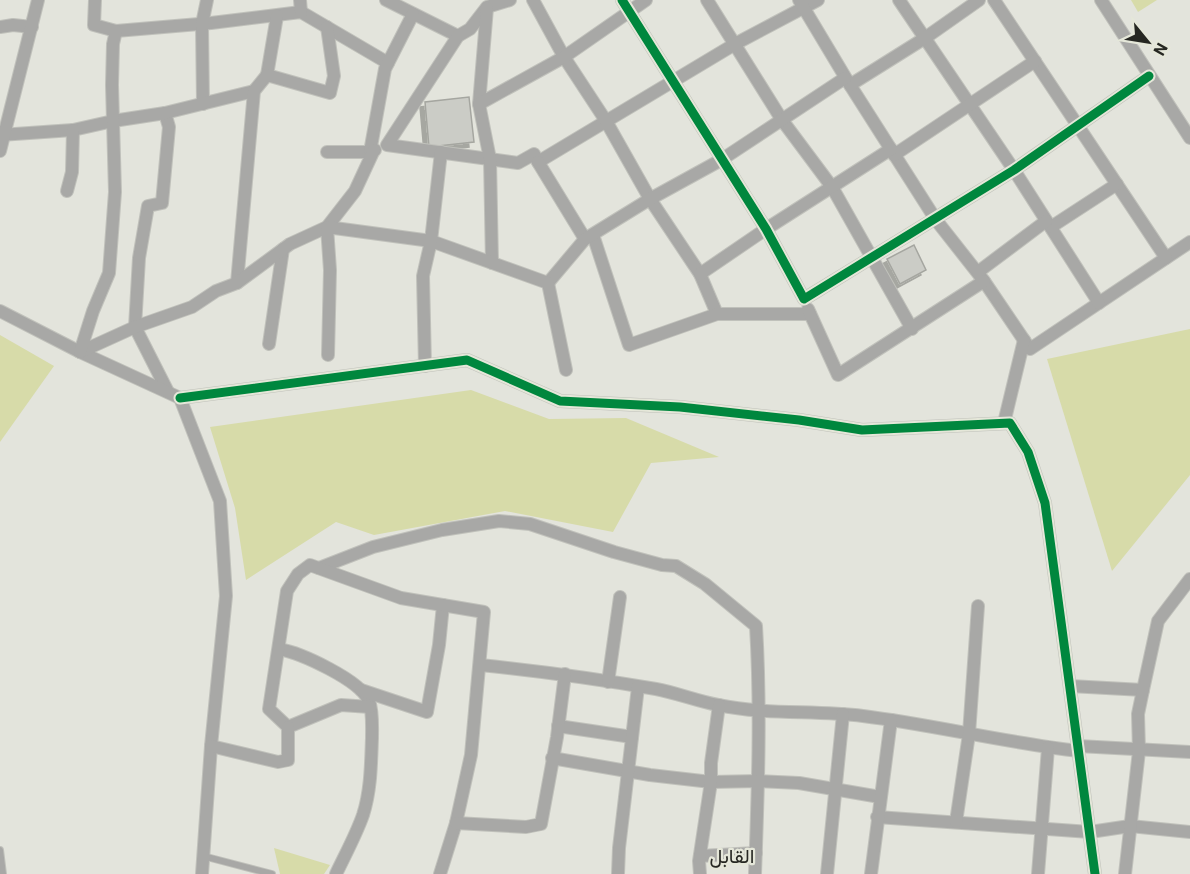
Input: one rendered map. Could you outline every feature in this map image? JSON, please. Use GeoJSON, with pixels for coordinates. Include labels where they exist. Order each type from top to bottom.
{"type":"FeatureCollection","features":[{"type":"Feature","properties":{"kind":"street"},"geometry":{"type":"LineString","coordinates":[[0,151],[2,134],[38,0]]}},
{"type":"Feature","properties":{"kind":"street"},"geometry":{"type":"LineString","coordinates":[[95,0],[94,26],[116,31],[277,16],[300,6],[327,27],[388,63]]}},
{"type":"Feature","properties":{"kind":"street"},"geometry":{"type":"LineString","coordinates":[[202,104],[202,24],[207,0]]}},
{"type":"Feature","properties":{"kind":"street"},"geometry":{"type":"LineString","coordinates":[[386,0],[458,36]]}},
{"type":"Feature","properties":{"kind":"street"},"geometry":{"type":"LineString","coordinates":[[387,145],[458,36],[470,29],[487,7],[510,0]]}},
{"type":"Feature","properties":{"kind":"street"},"geometry":{"type":"LineString","coordinates":[[532,0],[564,57],[606,121],[650,199],[700,274],[717,314]]}},
{"type":"Feature","properties":{"kind":"street"},"geometry":{"type":"LineString","coordinates":[[479,104],[564,57],[625,5],[646,0]]}},
{"type":"Feature","properties":{"kind":"street"},"geometry":{"type":"LineString","coordinates":[[707,0],[782,120],[832,187],[912,329]]}},
{"type":"Feature","properties":{"kind":"street"},"geometry":{"type":"LineString","coordinates":[[538,162],[801,5],[818,0]]}},
{"type":"Feature","properties":{"kind":"street"},"geometry":{"type":"LineString","coordinates":[[899,0],[1014,170],[1099,303]]}},
{"type":"Feature","properties":{"kind":"street"},"geometry":{"type":"LineString","coordinates":[[548,283],[589,237],[650,199],[721,160],[847,81],[925,38],[979,0]]}},
{"type":"Feature","properties":{"kind":"street"},"geometry":{"type":"LineString","coordinates":[[994,0],[1166,258]]}},
{"type":"Feature","properties":{"kind":"street"},"geometry":{"type":"LineString","coordinates":[[1101,0],[1190,138]]}},
{"type":"Feature","properties":{"kind":"street"},"geometry":{"type":"LineString","coordinates":[[625,5],[766,229],[804,299],[838,375],[912,329],[1048,224],[1117,184]]}},
{"type":"Feature","properties":{"kind":"street"},"geometry":{"type":"LineString","coordinates":[[801,5],[936,220],[981,276],[1030,349],[1190,242]]}},
{"type":"Feature","properties":{"kind":"street"},"geometry":{"type":"LineString","coordinates":[[487,7],[479,104],[490,159],[492,263]]}},
{"type":"Feature","properties":{"kind":"street"},"geometry":{"type":"LineString","coordinates":[[80,352],[135,327],[192,307],[216,291],[237,283],[283,249],[327,227],[355,191],[372,151],[385,69],[413,14]]}},
{"type":"Feature","properties":{"kind":"street"},"geometry":{"type":"LineString","coordinates":[[237,283],[254,91],[267,75],[277,16]]}},
{"type":"Feature","properties":{"kind":"street"},"geometry":{"type":"LineString","coordinates":[[0,27],[13,25],[32,27]]}},
{"type":"Feature","properties":{"kind":"street"},"geometry":{"type":"LineString","coordinates":[[267,75],[330,93],[334,76],[327,27]]}},
{"type":"Feature","properties":{"kind":"street"},"geometry":{"type":"LineString","coordinates":[[80,352],[93,311],[109,273],[115,192],[112,44],[116,31]]}},
{"type":"Feature","properties":{"kind":"street"},"geometry":{"type":"LineString","coordinates":[[700,274],[832,187],[970,105],[1035,61]]}},
{"type":"Feature","properties":{"kind":"street"},"geometry":{"type":"LineString","coordinates":[[804,299],[1014,170],[1149,76]]}},
{"type":"Feature","properties":{"kind":"street"},"geometry":{"type":"LineString","coordinates":[[2,134],[73,130],[165,113],[254,91]]}},
{"type":"Feature","properties":{"kind":"street"},"geometry":{"type":"LineString","coordinates":[[165,113],[169,127],[162,203],[148,206],[139,258],[135,327],[168,392]]}},
{"type":"Feature","properties":{"kind":"street"},"geometry":{"type":"LineString","coordinates":[[67,191],[72,172],[73,130]]}},
{"type":"Feature","properties":{"kind":"street"},"geometry":{"type":"LineString","coordinates":[[327,152],[372,151],[387,145],[518,163],[534,154],[589,237],[629,345],[717,314],[810,314]]}},
{"type":"Feature","properties":{"kind":"street"},"geometry":{"type":"LineString","coordinates":[[425,366],[423,276],[431,241],[441,152]]}},
{"type":"Feature","properties":{"kind":"street"},"geometry":{"type":"LineString","coordinates":[[327,227],[431,241],[548,283]]}},
{"type":"Feature","properties":{"kind":"street"},"geometry":{"type":"LineString","coordinates":[[327,227],[330,270],[328,355]]}},
{"type":"Feature","properties":{"kind":"street"},"geometry":{"type":"LineString","coordinates":[[269,344],[283,249]]}},
{"type":"Feature","properties":{"kind":"street"},"geometry":{"type":"LineString","coordinates":[[548,283],[566,370]]}},
{"type":"Feature","properties":{"kind":"street"},"geometry":{"type":"LineString","coordinates":[[0,311],[80,352],[180,398],[467,360],[560,401],[680,407],[799,420],[862,430],[1010,423],[1028,452],[1045,503],[1095,874]]}},
{"type":"Feature","properties":{"kind":"street"},"geometry":{"type":"LineString","coordinates":[[1004,423],[1024,340]]}},
{"type":"Feature","properties":{"kind":"street"},"geometry":{"type":"LineString","coordinates":[[180,398],[220,501],[226,596],[211,746],[202,874]]}},
{"type":"Feature","properties":{"kind":"street"},"geometry":{"type":"LineString","coordinates":[[320,568],[373,547],[442,530],[498,521],[530,524],[614,552],[676,566],[705,584],[756,626],[759,665],[759,781],[755,874]]}},
{"type":"Feature","properties":{"kind":"street"},"geometry":{"type":"LineString","coordinates":[[211,746],[278,762],[288,760],[288,728],[269,709],[287,591],[298,574],[310,565],[401,598],[484,612],[471,755],[456,823],[440,874]]}},
{"type":"Feature","properties":{"kind":"street"},"geometry":{"type":"LineString","coordinates":[[1125,874],[1139,751],[1138,714],[1158,621],[1190,579]]}},
{"type":"Feature","properties":{"kind":"street"},"geometry":{"type":"LineString","coordinates":[[608,682],[620,597]]}},
{"type":"Feature","properties":{"kind":"street"},"geometry":{"type":"LineString","coordinates":[[360,690],[427,712],[439,645],[442,605]]}},
{"type":"Feature","properties":{"kind":"street"},"geometry":{"type":"LineString","coordinates":[[956,822],[969,734],[978,606]]}},
{"type":"Feature","properties":{"kind":"street"},"geometry":{"type":"LineString","coordinates":[[279,649],[290,651],[337,674],[360,690],[369,701],[372,728],[371,777],[363,815],[336,874]]}},
{"type":"Feature","properties":{"kind":"street"},"geometry":{"type":"LineString","coordinates":[[480,665],[608,682],[719,705],[773,713],[843,714],[891,720],[1048,748],[1190,752]]}},
{"type":"Feature","properties":{"kind":"street"},"geometry":{"type":"LineString","coordinates":[[456,823],[526,827],[541,824],[565,675]]}},
{"type":"Feature","properties":{"kind":"street"},"geometry":{"type":"LineString","coordinates":[[1070,686],[1143,690]]}},
{"type":"Feature","properties":{"kind":"street"},"geometry":{"type":"LineString","coordinates":[[618,874],[618,848],[638,687]]}},
{"type":"Feature","properties":{"kind":"street"},"geometry":{"type":"LineString","coordinates":[[288,728],[306,718],[341,705],[370,707]]}},
{"type":"Feature","properties":{"kind":"street"},"geometry":{"type":"LineString","coordinates":[[700,874],[700,856],[719,705]]}},
{"type":"Feature","properties":{"kind":"street"},"geometry":{"type":"LineString","coordinates":[[827,874],[843,714]]}},
{"type":"Feature","properties":{"kind":"street"},"geometry":{"type":"LineString","coordinates":[[871,874],[891,720]]}},
{"type":"Feature","properties":{"kind":"street"},"geometry":{"type":"LineString","coordinates":[[558,726],[632,737]]}},
{"type":"Feature","properties":{"kind":"street"},"geometry":{"type":"LineString","coordinates":[[1038,874],[1048,748]]}},
{"type":"Feature","properties":{"kind":"street"},"geometry":{"type":"LineString","coordinates":[[552,758],[711,782],[798,783],[880,797]]}},
{"type":"Feature","properties":{"kind":"street"},"geometry":{"type":"LineString","coordinates":[[877,817],[1089,832],[1130,826],[1190,832]]}},
{"type":"Feature","properties":{"kind":"street"},"geometry":{"type":"LineString","coordinates":[[700,856],[756,853]]}},
{"type":"Feature","properties":{"kind":"lane"},"geometry":{"type":"LineString","coordinates":[[0,850],[3,874]]}},
{"type":"Feature","properties":{"kind":"lane"},"geometry":{"type":"LineString","coordinates":[[203,856],[272,874]]}},
{"type":"Feature","properties":{"kind":"green space"},"geometry":{"type":"Polygon","coordinates":[[[1131,0],[1157,0],[1138,12],[1131,0]]]}},
{"type":"Feature","properties":{"kind":"green space"},"geometry":{"type":"Polygon","coordinates":[[[1190,329],[1190,475],[1112,571],[1047,359],[1190,329]]]}},
{"type":"Feature","properties":{"kind":"green space"},"geometry":{"type":"Polygon","coordinates":[[[0,335],[54,366],[0,442],[0,335]]]}},
{"type":"Feature","properties":{"kind":"green space"},"geometry":{"type":"Polygon","coordinates":[[[471,390],[549,419],[626,418],[719,457],[651,463],[613,532],[505,511],[374,535],[336,522],[246,580],[235,508],[210,427],[471,390]]]}},
{"type":"Feature","properties":{"kind":"green space"},"geometry":{"type":"Polygon","coordinates":[[[274,848],[330,865],[324,874],[280,874],[274,848]]]}},
{"type":"Feature","properties":{"kind":"building"},"geometry":{"type":"Polygon","coordinates":[[[469,97],[474,142],[429,147],[425,102],[469,97]]]}},
{"type":"Feature","properties":{"kind":"building"},"geometry":{"type":"Polygon","coordinates":[[[914,245],[926,270],[900,284],[887,259],[914,245]]]}},
{"type":"Feature","properties":{"kind":"cycle path"},"geometry":{"type":"LineString","coordinates":[[622,0],[766,229],[804,299],[1014,170],[1149,76]]}},
{"type":"Feature","properties":{"kind":"cycle path"},"geometry":{"type":"LineString","coordinates":[[180,398],[467,360],[560,401],[680,407],[799,420],[862,430],[1010,423],[1028,452],[1045,503],[1095,874]]}},
{"type":"Feature","properties":{"kind":"district","name":"القابل"},"geometry":{"type":"Point","coordinates":[732,856]}}]}
